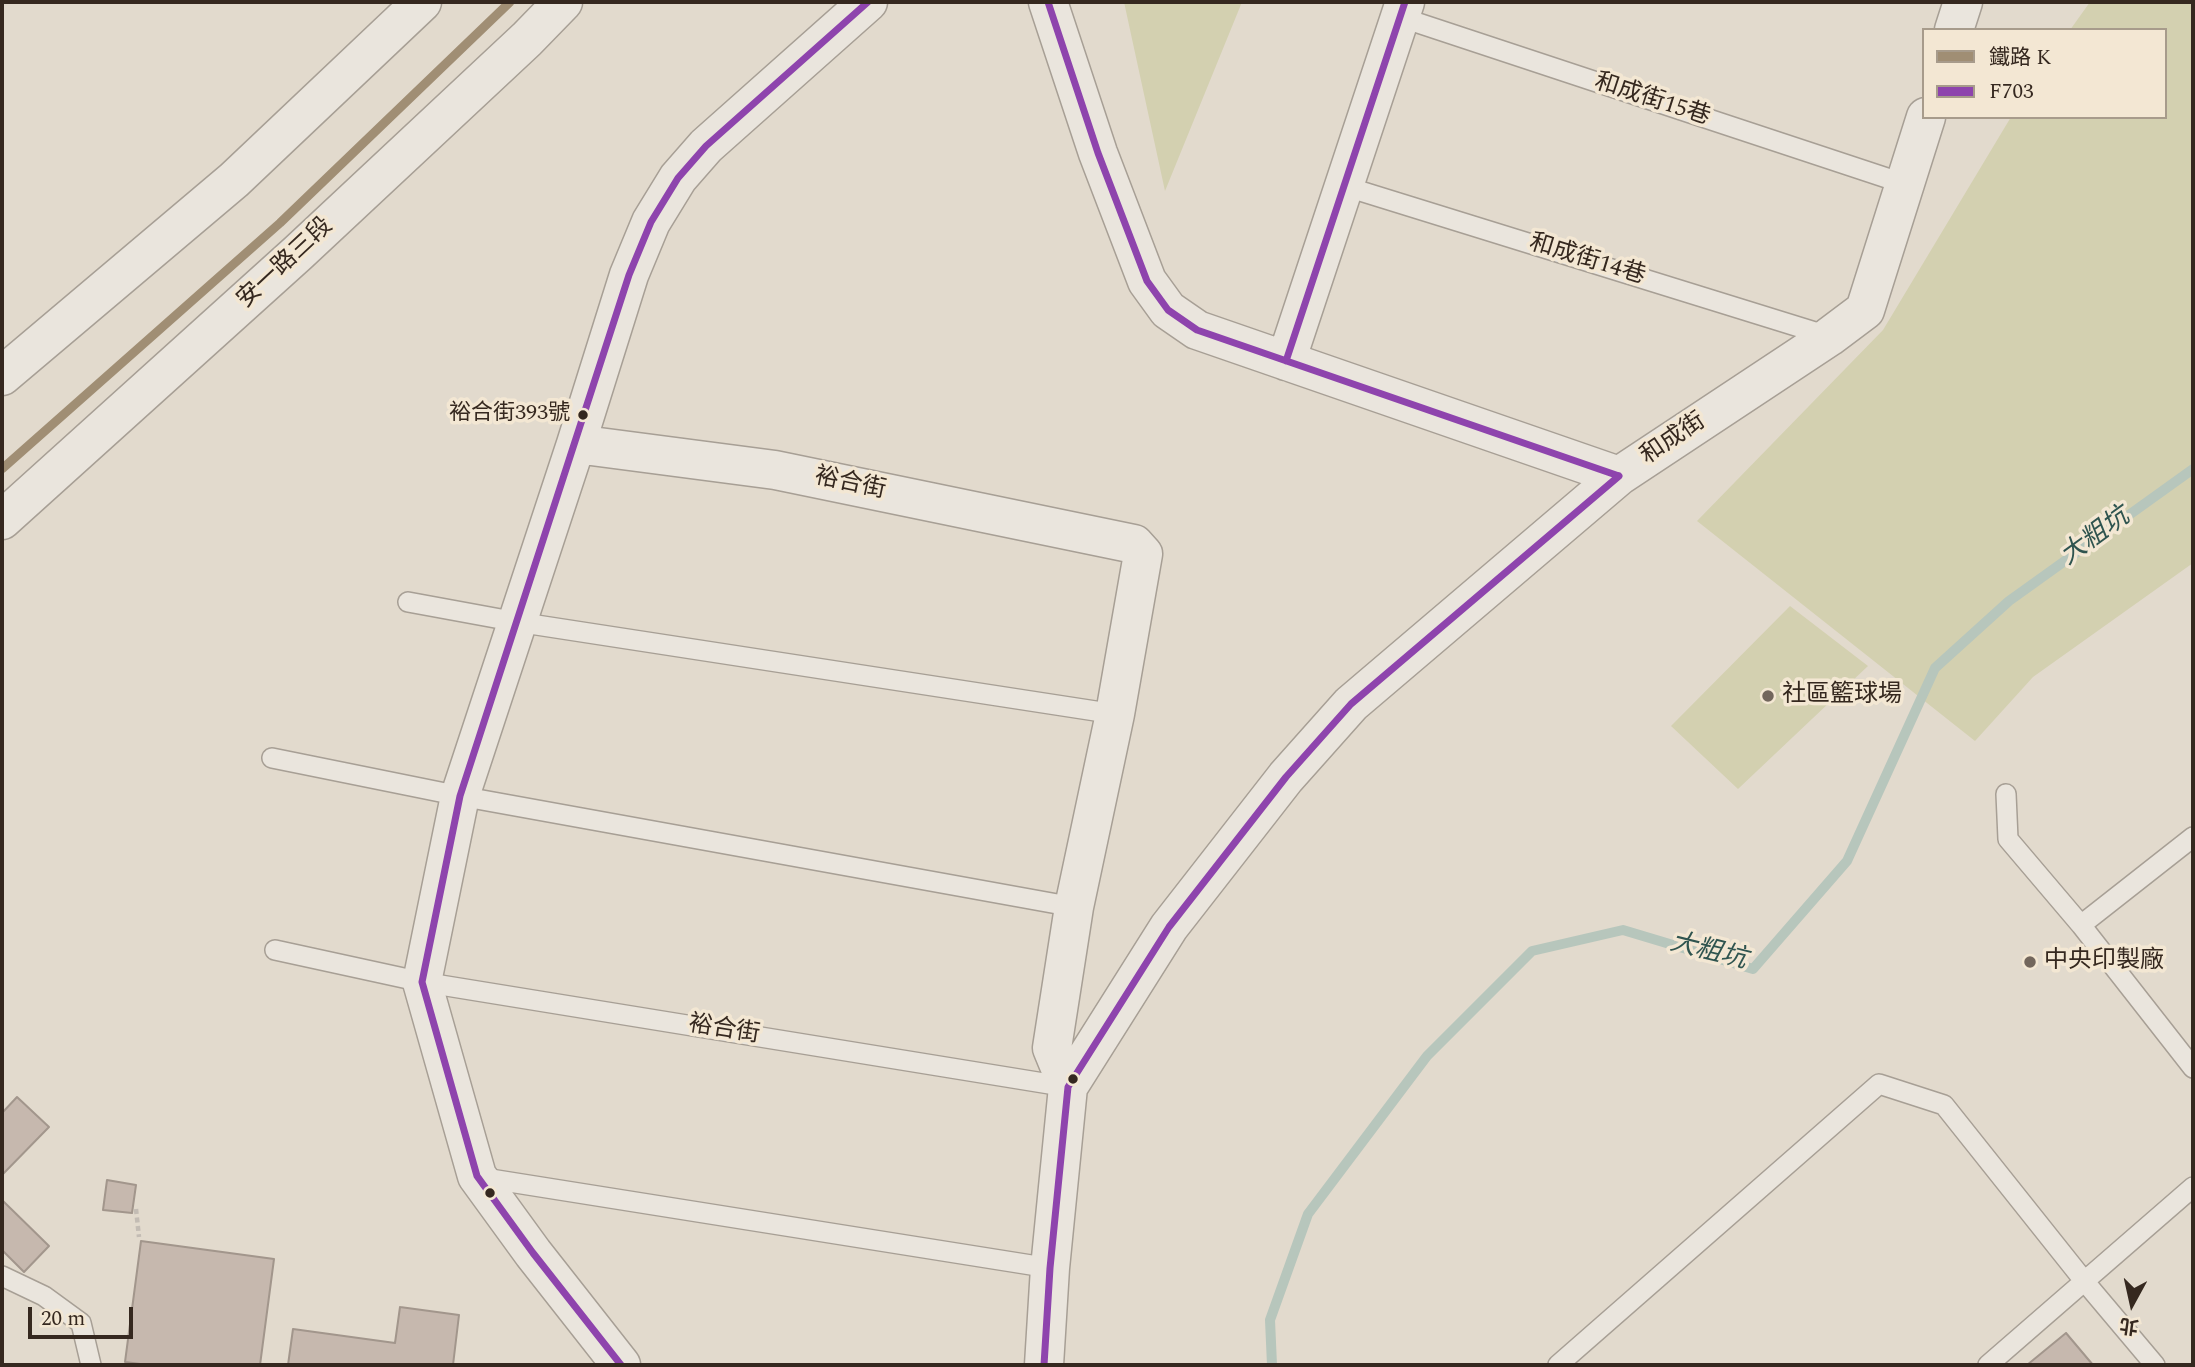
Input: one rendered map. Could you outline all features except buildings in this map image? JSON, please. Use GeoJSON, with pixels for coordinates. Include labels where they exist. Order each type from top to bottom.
{"type":"FeatureCollection","features":[{"type":"Feature","properties":{"kind":"street"},"geometry":{"type":"LineString","coordinates":[[2,376],[234,180],[422,2]]}},
{"type":"Feature","properties":{"kind":"street","name":"安一路三段"},"geometry":{"type":"LineString","coordinates":[[2,520],[318,235],[527,40],[563,2]]}},
{"type":"Feature","properties":{"kind":"street"},"geometry":{"type":"LineString","coordinates":[[621,1365],[533,1253],[477,1176],[422,982],[460,796],[629,275],[651,222],[678,178],[706,146],[868,2]]}},
{"type":"Feature","properties":{"kind":"street"},"geometry":{"type":"LineString","coordinates":[[1048,2],[1098,153],[1147,281],[1168,310],[1197,330],[1619,476]]}},
{"type":"Feature","properties":{"kind":"street"},"geometry":{"type":"LineString","coordinates":[[1286,361],[1402,10]]}},
{"type":"Feature","properties":{"kind":"street","name":"和成街"},"geometry":{"type":"LineString","coordinates":[[1068,1087],[1169,928],[1286,777],[1351,704],[1619,476],[1829,337],[1865,310],[1925,119]]}},
{"type":"Feature","properties":{"kind":"street","name":"裕合街"},"geometry":{"type":"LineString","coordinates":[[576,443],[775,470],[1134,544],[1143,554],[1115,714],[1074,907],[1052,1048],[1068,1087],[1050,1268],[1044,1365]]}},
{"type":"Feature","properties":{"kind":"lane","name":"和成街15巷"},"geometry":{"type":"LineString","coordinates":[[1402,10],[1905,184]]}},
{"type":"Feature","properties":{"kind":"lane","name":"和成街14巷"},"geometry":{"type":"LineString","coordinates":[[1344,186],[1829,337]]}},
{"type":"Feature","properties":{"kind":"lane"},"geometry":{"type":"LineString","coordinates":[[408,603],[1115,714]]}},
{"type":"Feature","properties":{"kind":"lane"},"geometry":{"type":"LineString","coordinates":[[272,758],[460,796],[1074,907]]}},
{"type":"Feature","properties":{"kind":"lane"},"geometry":{"type":"LineString","coordinates":[[2006,794],[2008,839],[2081,925],[2193,1068]]}},
{"type":"Feature","properties":{"kind":"lane"},"geometry":{"type":"LineString","coordinates":[[2081,925],[2193,837]]}},
{"type":"Feature","properties":{"kind":"lane","name":"裕合街"},"geometry":{"type":"LineString","coordinates":[[275,950],[422,982],[1068,1087]]}},
{"type":"Feature","properties":{"kind":"lane"},"geometry":{"type":"LineString","coordinates":[[1562,1364],[1879,1084],[1944,1105],[2085,1283],[2155,1365]]}},
{"type":"Feature","properties":{"kind":"lane"},"geometry":{"type":"LineString","coordinates":[[477,1176],[1050,1268]]}},
{"type":"Feature","properties":{"kind":"lane"},"geometry":{"type":"LineString","coordinates":[[1988,1365],[2193,1187]]}},
{"type":"Feature","properties":{"kind":"lane"},"geometry":{"type":"LineString","coordinates":[[2,1276],[44,1296],[81,1323],[91,1365]]}},
{"type":"Feature","properties":{"kind":"path"},"geometry":{"type":"LineString","coordinates":[[136,1209],[139,1237]]}},
{"type":"Feature","properties":{"kind":"shaded area"},"geometry":{"type":"Polygon","coordinates":[[[1124,2],[1242,2],[1165,191],[1124,2]]]}},
{"type":"Feature","properties":{"kind":"shaded area"},"geometry":{"type":"Polygon","coordinates":[[[2090,2],[2193,2],[2193,563],[2033,677],[1975,741],[1697,521],[1883,330],[2010,119],[2167,119],[2167,28],[2071,28],[2090,2]]]}},
{"type":"Feature","properties":{"kind":"shaded area","name":"社區籃球場"},"geometry":{"type":"Polygon","coordinates":[[[1790,606],[1868,666],[1738,789],[1671,726],[1790,606]]]}},
{"type":"Feature","properties":{"kind":"waterway","name":"大粗坑"},"geometry":{"type":"LineString","coordinates":[[1272,1365],[1270,1320],[1308,1214],[1427,1056],[1532,951],[1623,930],[1753,969],[1847,861],[1935,668],[2009,601],[2193,469]]}},
{"type":"Feature","properties":{"kind":"rail line","name":"K"},"geometry":{"type":"LineString","coordinates":[[2,469],[280,223],[510,2]]}},
{"type":"Feature","properties":{"kind":"transit line","name":"F703"},"geometry":{"type":"LineString","coordinates":[[621,1365],[533,1253],[477,1176],[422,982],[460,796],[629,275],[651,222],[678,178],[706,146],[868,2]]}},
{"type":"Feature","properties":{"kind":"transit line","name":"F703"},"geometry":{"type":"LineString","coordinates":[[1048,2],[1098,153],[1147,281],[1168,310],[1197,330],[1619,476]]}},
{"type":"Feature","properties":{"kind":"transit line","name":"F703"},"geometry":{"type":"LineString","coordinates":[[1286,361],[1405,2]]}},
{"type":"Feature","properties":{"kind":"transit line","name":"F703"},"geometry":{"type":"LineString","coordinates":[[1044,1365],[1050,1268],[1068,1087],[1169,927],[1286,777],[1351,704],[1619,476]]}},
{"type":"Feature","properties":{"kind":"place","name":"裕合街393號"},"geometry":{"type":"Point","coordinates":[583,415]}},
{"type":"Feature","properties":{"kind":"place","name":"社區籃球場"},"geometry":{"type":"Point","coordinates":[1768,696]}},
{"type":"Feature","properties":{"kind":"place","name":"中央印製廠"},"geometry":{"type":"Point","coordinates":[2030,962]}}]}
